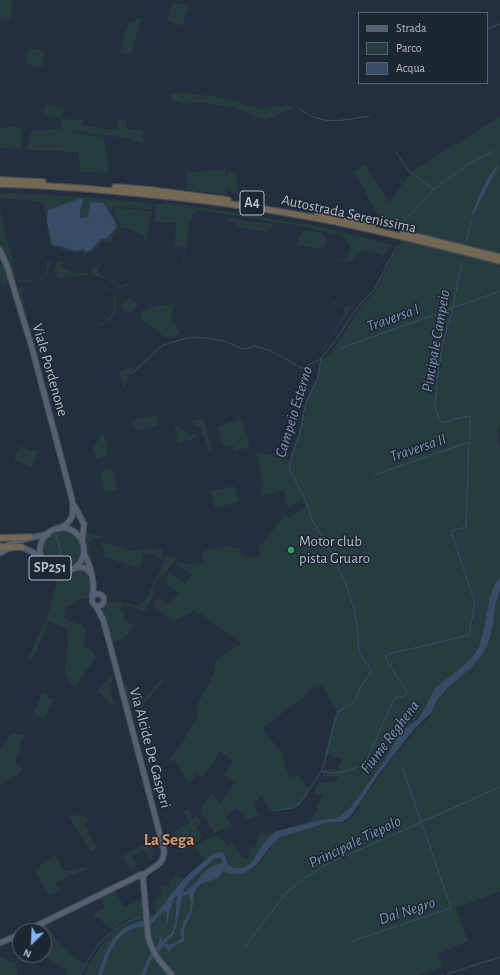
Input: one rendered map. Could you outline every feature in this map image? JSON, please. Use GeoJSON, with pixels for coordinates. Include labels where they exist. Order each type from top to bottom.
{"type":"FeatureCollection","features":[{"type":"Feature","properties":{"kind":"highway","name":"Autostrada Serenissima"},"geometry":{"type":"LineString","coordinates":[[1,183],[91,185],[151,190],[248,203],[363,224],[500,257]]}},
{"type":"Feature","properties":{"kind":"highway","name":"Autostrada Serenissima"},"geometry":{"type":"LineString","coordinates":[[1,183],[121,191],[248,206],[364,228],[500,261]]}},
{"type":"Feature","properties":{"kind":"highway"},"geometry":{"type":"LineString","coordinates":[[0,538],[30,537]]}},
{"type":"Feature","properties":{"kind":"highway"},"geometry":{"type":"LineString","coordinates":[[1,547],[22,547]]}},
{"type":"Feature","properties":{"kind":"main road","name":"Viale Pordenone"},"geometry":{"type":"LineString","coordinates":[[0,250],[7,266],[32,348],[72,499],[72,517],[66,525],[59,529]]}},
{"type":"Feature","properties":{"kind":"main road","name":"Viale Pordenone"},"geometry":{"type":"LineString","coordinates":[[72,499],[84,524],[82,541]]}},
{"type":"Feature","properties":{"kind":"main road","name":"SP251"},"geometry":{"type":"LineString","coordinates":[[59,529],[74,532],[79,536],[84,547],[84,554],[81,562],[70,571],[59,572],[49,568],[42,559],[40,546],[48,534],[53,530],[59,529]]}},
{"type":"Feature","properties":{"kind":"main road"},"geometry":{"type":"LineString","coordinates":[[1,547],[18,540],[48,534]]}},
{"type":"Feature","properties":{"kind":"main road"},"geometry":{"type":"LineString","coordinates":[[0,553],[9,549],[22,547],[34,552],[42,559]]}},
{"type":"Feature","properties":{"kind":"main road","name":"SP251"},"geometry":{"type":"LineString","coordinates":[[84,554],[89,565],[94,586]]}},
{"type":"Feature","properties":{"kind":"main road","name":"SP251"},"geometry":{"type":"LineString","coordinates":[[75,568],[86,568],[91,575]]}},
{"type":"Feature","properties":{"kind":"main road"},"geometry":{"type":"LineString","coordinates":[[94,586],[104,597],[104,601],[100,606],[96,606],[92,601],[94,586]]}},
{"type":"Feature","properties":{"kind":"main road"},"geometry":{"type":"LineString","coordinates":[[92,596],[99,593]]}},
{"type":"Feature","properties":{"kind":"main road","name":"Via Alcide De Gasperi"},"geometry":{"type":"LineString","coordinates":[[42,923],[142,874],[144,875],[160,863],[164,858],[164,850],[103,620],[102,604]]}},
{"type":"Feature","properties":{"kind":"main road","name":"Via Alcide De Gasperi"},"geometry":{"type":"LineString","coordinates":[[96,606],[103,620]]}},
{"type":"Feature","properties":{"kind":"main road"},"geometry":{"type":"LineString","coordinates":[[144,875],[143,878],[149,940],[152,950],[172,975]]}},
{"type":"Feature","properties":{"kind":"main road"},"geometry":{"type":"LineString","coordinates":[[0,943],[12,938]]}},
{"type":"Feature","properties":{"kind":"green space"},"geometry":{"type":"Polygon","coordinates":[[[0,0],[13,0],[10,20],[0,19],[0,0]]]}},
{"type":"Feature","properties":{"kind":"green space"},"geometry":{"type":"Polygon","coordinates":[[[172,3],[189,4],[182,26],[167,21],[172,3]]]}},
{"type":"Feature","properties":{"kind":"green space"},"geometry":{"type":"Polygon","coordinates":[[[141,18],[131,55],[120,52],[128,23],[141,18]]]}},
{"type":"Feature","properties":{"kind":"green space"},"geometry":{"type":"Polygon","coordinates":[[[29,48],[44,51],[42,67],[25,64],[29,48]]]}},
{"type":"Feature","properties":{"kind":"green space"},"geometry":{"type":"Polygon","coordinates":[[[176,93],[220,98],[262,109],[281,106],[289,106],[292,108],[267,120],[234,108],[200,102],[184,104],[178,102],[172,103],[171,94],[176,93]]]}},
{"type":"Feature","properties":{"kind":"green space"},"geometry":{"type":"Polygon","coordinates":[[[46,104],[65,109],[61,118],[42,115],[46,104]]]}},
{"type":"Feature","properties":{"kind":"green space"},"geometry":{"type":"Polygon","coordinates":[[[500,117],[500,423],[498,437],[500,445],[500,578],[495,584],[490,596],[479,646],[472,657],[462,667],[434,690],[452,683],[471,668],[477,660],[492,604],[500,584],[500,892],[456,908],[468,941],[438,954],[443,967],[417,975],[83,975],[100,947],[109,936],[131,919],[153,914],[155,912],[155,900],[160,895],[162,887],[170,886],[168,882],[172,880],[174,875],[184,878],[163,906],[174,900],[184,891],[195,869],[204,862],[220,858],[223,861],[222,864],[230,869],[248,871],[258,865],[273,845],[275,836],[315,822],[277,831],[259,850],[253,861],[244,868],[233,868],[227,863],[225,855],[215,853],[204,860],[195,847],[206,840],[219,835],[227,846],[232,842],[243,857],[248,859],[250,856],[248,849],[256,846],[260,831],[265,834],[269,834],[276,831],[313,820],[310,819],[319,810],[315,807],[324,795],[313,794],[318,783],[336,782],[339,777],[322,776],[324,768],[338,770],[342,759],[327,754],[323,759],[336,711],[323,686],[310,689],[301,699],[262,728],[281,752],[289,778],[297,774],[308,787],[309,791],[305,798],[298,806],[294,808],[271,811],[261,795],[254,805],[259,815],[243,821],[246,817],[235,807],[227,818],[232,826],[214,833],[200,811],[212,793],[219,803],[235,783],[224,775],[233,761],[220,751],[202,778],[200,776],[199,777],[197,773],[189,784],[173,759],[170,762],[168,760],[181,745],[197,717],[197,705],[214,673],[215,661],[241,643],[195,610],[173,621],[153,606],[157,597],[167,605],[179,593],[165,582],[169,573],[185,584],[192,574],[176,564],[179,562],[197,565],[205,563],[205,560],[202,560],[202,552],[225,547],[240,548],[241,556],[255,558],[261,555],[258,546],[263,543],[285,514],[289,518],[306,507],[302,502],[303,499],[288,507],[284,490],[262,496],[261,487],[264,486],[256,452],[287,459],[289,461],[298,435],[307,398],[318,376],[319,362],[330,354],[359,309],[375,292],[402,240],[406,241],[412,229],[375,221],[379,216],[354,172],[365,165],[389,203],[402,185],[399,180],[401,179],[404,181],[413,170],[500,117]],[[428,703],[419,718],[406,728],[397,738],[387,757],[351,807],[342,816],[334,819],[337,823],[347,821],[353,816],[362,800],[397,752],[417,728],[427,720],[430,714],[428,703]]]}},
{"type":"Feature","properties":{"kind":"green space"},"geometry":{"type":"Polygon","coordinates":[[[62,119],[83,120],[83,125],[105,129],[118,129],[118,120],[126,120],[127,130],[143,130],[143,143],[126,138],[73,131],[73,133],[104,137],[109,173],[81,172],[78,152],[27,150],[31,131],[60,129],[62,119]]]}},
{"type":"Feature","properties":{"kind":"green space"},"geometry":{"type":"Polygon","coordinates":[[[16,127],[23,130],[21,149],[0,148],[0,128],[16,127]]]}},
{"type":"Feature","properties":{"kind":"green space"},"geometry":{"type":"Polygon","coordinates":[[[225,170],[226,178],[228,172],[236,172],[238,195],[229,191],[226,182],[227,194],[187,190],[186,172],[225,170]]]}},
{"type":"Feature","properties":{"kind":"green space"},"geometry":{"type":"Polygon","coordinates":[[[0,193],[96,198],[153,204],[152,209],[114,207],[111,212],[119,226],[110,243],[102,240],[94,249],[84,255],[83,252],[68,252],[51,247],[46,223],[46,210],[44,210],[45,204],[42,204],[43,202],[1,198],[0,201],[0,193]],[[81,198],[48,210],[54,245],[75,251],[94,248],[102,237],[106,238],[114,230],[88,214],[88,217],[80,218],[80,210],[83,199],[81,198]]]}},
{"type":"Feature","properties":{"kind":"green space"},"geometry":{"type":"Polygon","coordinates":[[[169,203],[322,227],[392,245],[383,257],[381,254],[362,249],[352,262],[328,259],[342,260],[348,255],[350,245],[341,235],[301,226],[199,210],[193,215],[190,221],[182,267],[184,248],[174,246],[177,222],[155,223],[155,204],[169,203]]]}},
{"type":"Feature","properties":{"kind":"green space"},"geometry":{"type":"Polygon","coordinates":[[[328,204],[329,212],[295,205],[328,204]]]}},
{"type":"Feature","properties":{"kind":"green space"},"geometry":{"type":"Polygon","coordinates":[[[116,208],[152,211],[147,237],[143,242],[144,237],[125,228],[122,228],[116,235],[120,227],[113,211],[116,208]]]}},
{"type":"Feature","properties":{"kind":"green space"},"geometry":{"type":"Polygon","coordinates":[[[0,209],[17,281],[29,279],[29,281],[2,285],[0,280],[0,209]]]}},
{"type":"Feature","properties":{"kind":"green space"},"geometry":{"type":"Polygon","coordinates":[[[229,218],[272,224],[274,226],[266,232],[239,227],[232,221],[228,220],[229,218]]]}},
{"type":"Feature","properties":{"kind":"green space"},"geometry":{"type":"Polygon","coordinates":[[[305,230],[321,233],[326,237],[328,245],[326,240],[324,249],[297,245],[300,234],[302,234],[305,230]]]}},
{"type":"Feature","properties":{"kind":"green space"},"geometry":{"type":"Polygon","coordinates":[[[103,260],[104,262],[102,261],[97,271],[99,272],[98,274],[122,286],[127,282],[127,286],[120,287],[111,281],[91,273],[92,269],[103,260]]]}},
{"type":"Feature","properties":{"kind":"green space"},"geometry":{"type":"Polygon","coordinates":[[[59,261],[63,263],[61,265],[66,270],[76,273],[87,273],[87,275],[64,277],[60,279],[55,270],[55,265],[59,261]]]}},
{"type":"Feature","properties":{"kind":"green space"},"geometry":{"type":"Polygon","coordinates":[[[46,262],[51,262],[49,270],[45,274],[47,271],[46,262]]]}},
{"type":"Feature","properties":{"kind":"green space"},"geometry":{"type":"Polygon","coordinates":[[[92,283],[106,286],[113,292],[116,300],[114,315],[108,321],[96,328],[102,322],[104,323],[111,315],[115,306],[113,305],[114,295],[110,290],[92,283]]]}},
{"type":"Feature","properties":{"kind":"green space"},"geometry":{"type":"Polygon","coordinates":[[[29,287],[23,290],[22,294],[36,351],[27,325],[18,289],[29,287]]]}},
{"type":"Feature","properties":{"kind":"green space"},"geometry":{"type":"Polygon","coordinates":[[[126,299],[132,299],[136,303],[136,309],[132,313],[126,313],[122,309],[122,303],[126,299]]]}},
{"type":"Feature","properties":{"kind":"green space"},"geometry":{"type":"Polygon","coordinates":[[[183,301],[173,305],[171,320],[173,320],[173,323],[176,323],[179,334],[168,337],[163,336],[140,316],[141,311],[160,305],[164,306],[183,301]]]}},
{"type":"Feature","properties":{"kind":"green space"},"geometry":{"type":"Polygon","coordinates":[[[333,302],[350,307],[352,305],[348,310],[350,311],[322,351],[341,320],[345,308],[337,304],[332,304],[333,302]]]}},
{"type":"Feature","properties":{"kind":"green space"},"geometry":{"type":"Polygon","coordinates":[[[129,367],[133,369],[124,388],[119,371],[129,367]]]}},
{"type":"Feature","properties":{"kind":"green space"},"geometry":{"type":"Polygon","coordinates":[[[156,415],[158,425],[138,430],[134,428],[132,420],[156,415]]]}},
{"type":"Feature","properties":{"kind":"green space"},"geometry":{"type":"Polygon","coordinates":[[[202,419],[205,423],[212,450],[210,453],[206,451],[208,450],[200,428],[193,424],[192,421],[202,419]]]}},
{"type":"Feature","properties":{"kind":"green space"},"geometry":{"type":"Polygon","coordinates":[[[242,419],[250,447],[234,451],[233,445],[223,447],[221,439],[218,435],[220,434],[218,426],[242,419]]]}},
{"type":"Feature","properties":{"kind":"green space"},"geometry":{"type":"Polygon","coordinates":[[[174,426],[186,431],[188,436],[193,435],[193,433],[195,434],[196,438],[178,443],[174,426]]]}},
{"type":"Feature","properties":{"kind":"green space"},"geometry":{"type":"Polygon","coordinates":[[[103,432],[108,455],[96,458],[93,448],[103,432]]]}},
{"type":"Feature","properties":{"kind":"green space"},"geometry":{"type":"Polygon","coordinates":[[[20,446],[31,451],[32,449],[38,451],[32,467],[14,460],[20,446]]]}},
{"type":"Feature","properties":{"kind":"green space"},"geometry":{"type":"Polygon","coordinates":[[[112,469],[118,489],[105,492],[100,472],[112,469]]]}},
{"type":"Feature","properties":{"kind":"green space"},"geometry":{"type":"Polygon","coordinates":[[[234,486],[239,502],[215,508],[211,491],[234,486]]]}},
{"type":"Feature","properties":{"kind":"green space"},"geometry":{"type":"Polygon","coordinates":[[[58,531],[66,531],[76,536],[80,543],[80,557],[76,564],[66,569],[58,569],[48,564],[46,561],[43,554],[43,546],[48,536],[51,534],[58,531]]]}},
{"type":"Feature","properties":{"kind":"green space"},"geometry":{"type":"Polygon","coordinates":[[[86,531],[104,537],[103,539],[96,538],[88,541],[93,558],[91,559],[85,536],[86,531]]]}},
{"type":"Feature","properties":{"kind":"green space"},"geometry":{"type":"Polygon","coordinates":[[[103,542],[132,551],[140,550],[144,556],[139,568],[105,557],[101,543],[103,542]]]}},
{"type":"Feature","properties":{"kind":"green space"},"geometry":{"type":"Polygon","coordinates":[[[146,548],[156,551],[161,548],[163,554],[162,559],[161,560],[158,558],[158,556],[144,553],[143,550],[146,548]]]}},
{"type":"Feature","properties":{"kind":"green space"},"geometry":{"type":"Polygon","coordinates":[[[166,555],[167,557],[178,558],[168,568],[164,576],[160,575],[152,590],[156,592],[145,611],[123,604],[120,611],[125,614],[123,619],[134,626],[122,639],[112,642],[110,641],[103,610],[104,605],[107,602],[112,601],[138,605],[146,599],[162,567],[166,555]]]}},
{"type":"Feature","properties":{"kind":"green space"},"geometry":{"type":"Polygon","coordinates":[[[82,568],[87,572],[92,591],[88,598],[75,601],[75,604],[66,606],[64,619],[81,625],[86,631],[83,646],[92,650],[96,657],[75,687],[67,678],[65,668],[68,645],[66,628],[46,621],[59,575],[64,575],[82,568]]]}},
{"type":"Feature","properties":{"kind":"green space"},"geometry":{"type":"Polygon","coordinates":[[[44,623],[48,624],[33,658],[28,659],[44,623]]]}},
{"type":"Feature","properties":{"kind":"green space"},"geometry":{"type":"Polygon","coordinates":[[[112,675],[113,681],[110,685],[112,689],[110,691],[113,700],[116,702],[112,705],[97,691],[112,675]]]}},
{"type":"Feature","properties":{"kind":"green space"},"geometry":{"type":"Polygon","coordinates":[[[161,680],[164,682],[135,713],[134,712],[142,703],[143,699],[161,680]]]}},
{"type":"Feature","properties":{"kind":"green space"},"geometry":{"type":"Polygon","coordinates":[[[129,683],[127,685],[130,686],[127,689],[139,700],[130,710],[124,686],[129,683]]]}},
{"type":"Feature","properties":{"kind":"green space"},"geometry":{"type":"Polygon","coordinates":[[[42,693],[53,700],[44,719],[33,715],[42,693]]]}},
{"type":"Feature","properties":{"kind":"green space"},"geometry":{"type":"Polygon","coordinates":[[[12,733],[24,735],[19,753],[14,760],[23,768],[18,774],[0,786],[0,750],[12,733]]]}},
{"type":"Feature","properties":{"kind":"green space"},"geometry":{"type":"Polygon","coordinates":[[[189,809],[193,820],[197,815],[202,823],[197,827],[202,838],[183,852],[173,833],[189,823],[184,811],[189,809]]]}},
{"type":"Feature","properties":{"kind":"green space"},"geometry":{"type":"Polygon","coordinates":[[[69,816],[90,818],[85,823],[97,848],[91,852],[69,816]]]}},
{"type":"Feature","properties":{"kind":"green space"},"geometry":{"type":"Polygon","coordinates":[[[149,840],[154,850],[150,861],[144,849],[132,856],[137,866],[130,870],[123,856],[149,840]]]}},
{"type":"Feature","properties":{"kind":"green space"},"geometry":{"type":"Polygon","coordinates":[[[55,854],[64,872],[85,867],[86,869],[56,883],[60,890],[49,895],[34,871],[55,854]]]}},
{"type":"Feature","properties":{"kind":"green space"},"geometry":{"type":"Polygon","coordinates":[[[115,891],[124,907],[143,899],[144,914],[131,918],[111,929],[101,920],[92,915],[105,908],[100,898],[115,891]]]}},
{"type":"Feature","properties":{"kind":"green space"},"geometry":{"type":"Polygon","coordinates":[[[52,932],[57,941],[65,949],[85,965],[79,975],[65,975],[67,971],[52,961],[52,932]]]}},
{"type":"Feature","properties":{"kind":"green space"},"geometry":{"type":"Polygon","coordinates":[[[0,957],[17,965],[17,975],[0,975],[0,957]]]}},
{"type":"Feature","properties":{"kind":"water"},"geometry":{"type":"Polygon","coordinates":[[[497,166],[498,167],[473,215],[476,202],[482,189],[489,176],[497,166]]]}},
{"type":"Feature","properties":{"kind":"water"},"geometry":{"type":"Polygon","coordinates":[[[81,198],[83,199],[80,210],[80,218],[88,217],[90,203],[103,203],[116,223],[115,229],[106,239],[102,238],[91,250],[85,252],[84,249],[75,251],[52,244],[47,221],[48,210],[81,198]]]}},
{"type":"Feature","properties":{"kind":"water"},"geometry":{"type":"Polygon","coordinates":[[[500,578],[500,589],[496,602],[492,630],[487,646],[481,656],[471,668],[446,689],[436,702],[431,713],[417,726],[379,774],[350,817],[342,822],[330,822],[280,837],[257,864],[248,871],[240,874],[224,871],[218,878],[201,884],[194,893],[191,914],[184,928],[183,942],[170,949],[172,951],[170,951],[167,955],[169,951],[164,946],[151,960],[145,975],[141,975],[149,956],[157,947],[161,936],[162,942],[168,935],[171,934],[175,924],[177,895],[172,902],[166,927],[163,933],[166,925],[166,911],[161,913],[150,925],[134,928],[121,936],[113,947],[102,975],[98,975],[112,940],[123,929],[130,925],[153,917],[160,910],[173,891],[188,875],[210,856],[221,852],[225,855],[227,863],[233,868],[244,868],[253,861],[268,838],[277,831],[313,822],[338,818],[351,807],[387,757],[397,738],[406,728],[419,718],[435,688],[462,667],[479,647],[490,596],[495,584],[500,578]],[[218,858],[214,859],[197,875],[188,884],[183,892],[188,890],[211,867],[222,863],[223,861],[218,858]],[[189,894],[182,896],[174,934],[165,943],[174,944],[181,938],[180,932],[190,911],[191,902],[189,894]]]}},
{"type":"Feature","properties":{"kind":"waterway"},"geometry":{"type":"LineString","coordinates":[[488,29],[500,24]]}},
{"type":"Feature","properties":{"kind":"waterway"},"geometry":{"type":"LineString","coordinates":[[299,108],[316,118],[332,121],[369,116]]}},
{"type":"Feature","properties":{"kind":"waterway"},"geometry":{"type":"LineString","coordinates":[[395,151],[411,173],[434,189]]}},
{"type":"Feature","properties":{"kind":"waterway","name":"Campeio Esterno"},"geometry":{"type":"LineString","coordinates":[[400,226],[403,220],[413,212],[434,189],[470,163],[494,151]]}},
{"type":"Feature","properties":{"kind":"waterway","name":"Pincipale Campeio"},"geometry":{"type":"LineString","coordinates":[[466,242],[472,218]]}},
{"type":"Feature","properties":{"kind":"waterway","name":"Campeio Esterno"},"geometry":{"type":"LineString","coordinates":[[273,811],[292,808],[300,803],[321,772],[339,711],[350,705],[357,698],[359,690],[371,672],[360,654],[354,609],[346,584],[332,554],[312,520],[308,506],[289,468],[292,454],[300,433],[307,400],[318,377],[321,358],[327,352],[357,308],[374,290],[397,246]]}},
{"type":"Feature","properties":{"kind":"waterway","name":"Pincipale Campeio"},"geometry":{"type":"LineString","coordinates":[[462,262],[453,307],[442,347],[435,407],[439,419],[443,423],[467,416],[470,417],[470,438]]}},
{"type":"Feature","properties":{"kind":"waterway","name":"Traversa I"},"geometry":{"type":"LineString","coordinates":[[339,349],[500,291]]}},
{"type":"Feature","properties":{"kind":"waterway"},"geometry":{"type":"LineString","coordinates":[[131,374],[163,345],[191,337],[224,341],[243,349],[255,346],[271,351],[302,368],[321,359]]}},
{"type":"Feature","properties":{"kind":"waterway","name":"Pincipale Campeio"},"geometry":{"type":"LineString","coordinates":[[322,771],[339,773],[365,764],[394,699],[406,695],[407,692],[387,661],[386,657],[389,654],[469,635],[475,603],[451,531],[466,527],[469,442],[374,475]]}},
{"type":"Feature","properties":{"kind":"waterway"},"geometry":{"type":"LineString","coordinates":[[54,526],[67,520]]}},
{"type":"Feature","properties":{"kind":"waterway"},"geometry":{"type":"LineString","coordinates":[[56,534],[64,566]]}},
{"type":"Feature","properties":{"kind":"waterway","name":"Dal Negro"},"geometry":{"type":"LineString","coordinates":[[352,941],[451,908],[403,769],[401,767]]}},
{"type":"Feature","properties":{"kind":"waterway","name":"Principale Tiepolo"},"geometry":{"type":"LineString","coordinates":[[244,948],[286,893],[323,866],[500,787]]}},
{"type":"Feature","properties":{"kind":"waterway"},"geometry":{"type":"LineString","coordinates":[[80,975],[94,951],[110,933],[141,916]]}},
{"type":"Feature","properties":{"kind":"waterway"},"geometry":{"type":"LineString","coordinates":[[153,957],[159,963]]}},
{"type":"Feature","properties":{"kind":"waterway"},"geometry":{"type":"LineString","coordinates":[[447,974],[500,957]]}},
{"type":"Feature","properties":{"kind":"place","name":"Motor club pista Gruaro"},"geometry":{"type":"Point","coordinates":[291,550]}},
{"type":"Feature","properties":{"kind":"district","name":"La Sega"},"geometry":{"type":"Point","coordinates":[169,840]}},
{"type":"Feature","properties":{"kind":"water label","name":"Traversa II"},"geometry":{"type":"Point","coordinates":[418,448]}},
{"type":"Feature","properties":{"kind":"water label","name":"Fiume Reghena"},"geometry":{"type":"Point","coordinates":[390,737]}}]}
